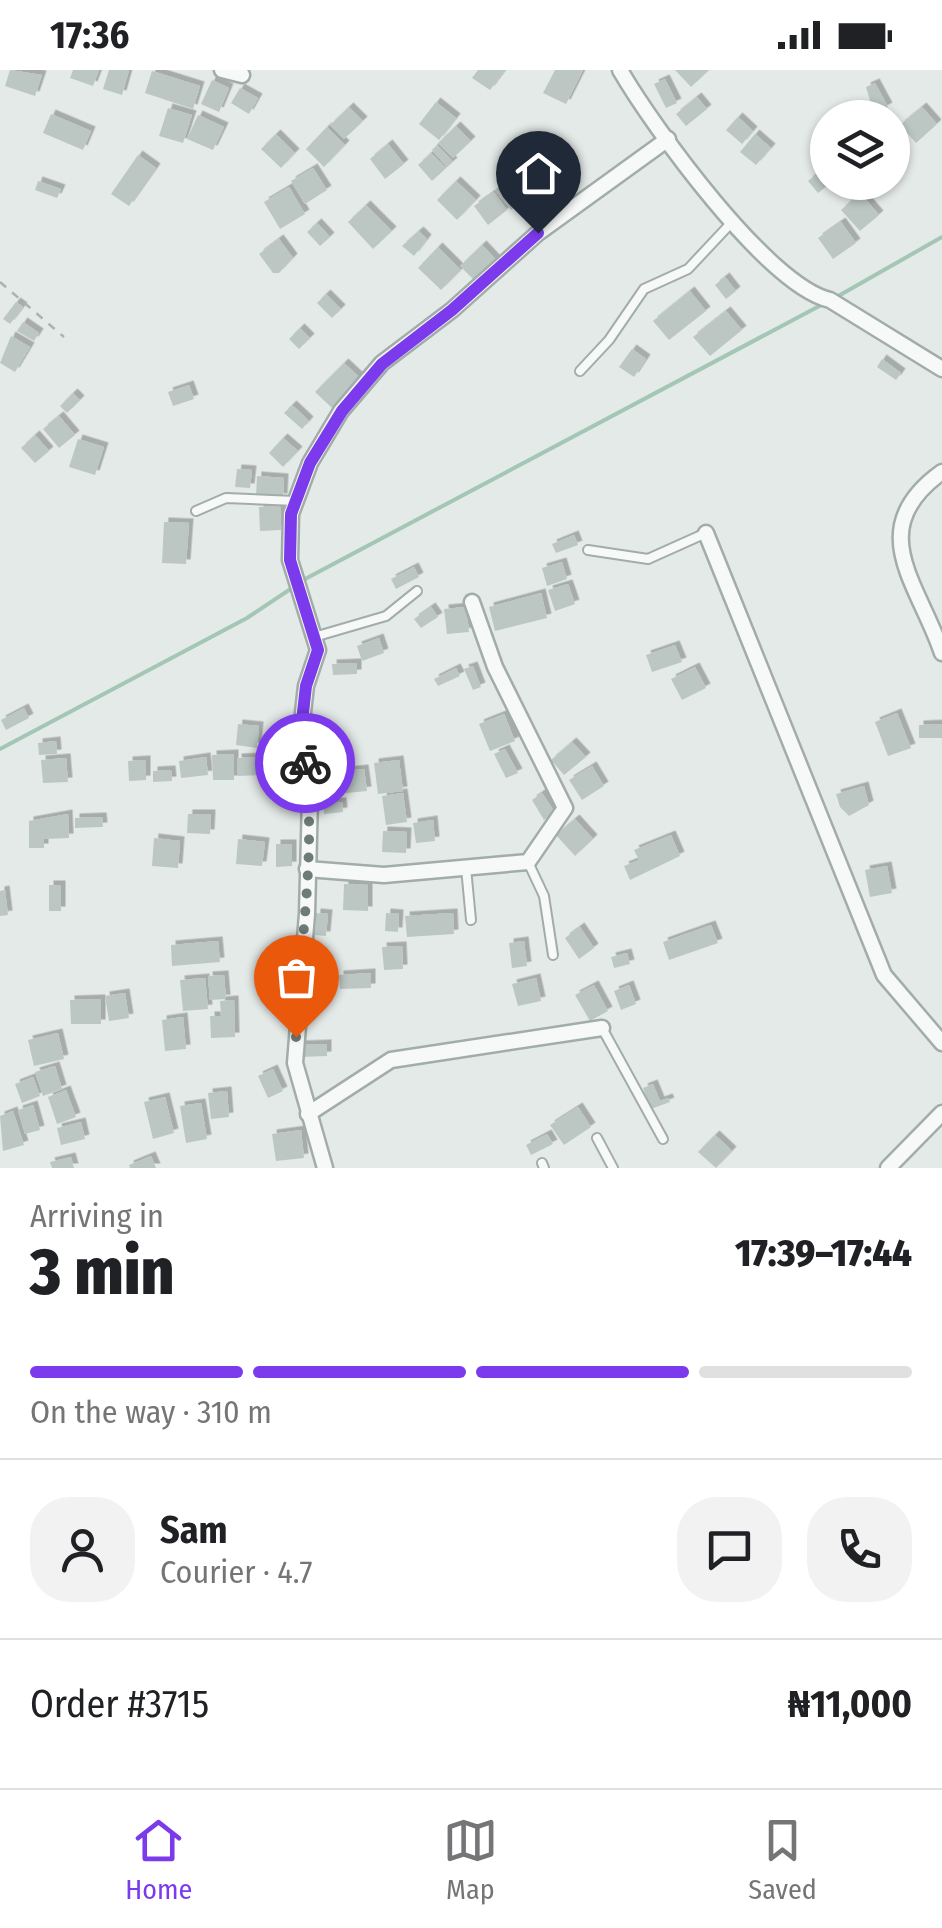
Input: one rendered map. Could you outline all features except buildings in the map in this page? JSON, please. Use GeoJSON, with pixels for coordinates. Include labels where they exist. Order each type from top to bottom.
{"type":"FeatureCollection","features":[{"type":"Feature","properties":{"kind":"street"},"geometry":{"type":"LineString","coordinates":[[222,70],[242,76]]}},
{"type":"Feature","properties":{"kind":"street"},"geometry":{"type":"LineString","coordinates":[[620,70],[733,221],[784,275],[812,296],[830,300],[942,369]]}},
{"type":"Feature","properties":{"kind":"street"},"geometry":{"type":"LineString","coordinates":[[325,1168],[295,1063],[310,798],[301,730],[306,686],[318,650],[290,560],[296,501],[310,463],[334,424],[382,364],[452,310],[538,233],[668,139]]}},
{"type":"Feature","properties":{"kind":"street"},"geometry":{"type":"LineString","coordinates":[[942,472],[918,489],[903,515],[900,549],[904,573],[942,653]]}},
{"type":"Feature","properties":{"kind":"street"},"geometry":{"type":"LineString","coordinates":[[706,532],[884,975],[942,1043]]}},
{"type":"Feature","properties":{"kind":"street"},"geometry":{"type":"LineString","coordinates":[[307,869],[384,874],[528,862],[565,808],[495,667],[472,602]]}},
{"type":"Feature","properties":{"kind":"street"},"geometry":{"type":"LineString","coordinates":[[308,1114],[390,1060],[602,1028]]}},
{"type":"Feature","properties":{"kind":"street"},"geometry":{"type":"LineString","coordinates":[[888,1168],[942,1113]]}},
{"type":"Feature","properties":{"kind":"lane"},"geometry":{"type":"LineString","coordinates":[[580,371],[609,340],[644,289],[688,269],[733,221]]}},
{"type":"Feature","properties":{"kind":"lane"},"geometry":{"type":"LineString","coordinates":[[196,511],[226,498],[296,501]]}},
{"type":"Feature","properties":{"kind":"lane"},"geometry":{"type":"LineString","coordinates":[[588,550],[648,559],[706,532]]}},
{"type":"Feature","properties":{"kind":"lane"},"geometry":{"type":"LineString","coordinates":[[314,637],[386,616],[418,592]]}},
{"type":"Feature","properties":{"kind":"lane"},"geometry":{"type":"LineString","coordinates":[[528,862],[544,896],[553,955]]}},
{"type":"Feature","properties":{"kind":"lane"},"geometry":{"type":"LineString","coordinates":[[466,868],[471,920]]}},
{"type":"Feature","properties":{"kind":"lane"},"geometry":{"type":"LineString","coordinates":[[602,1028],[663,1139]]}},
{"type":"Feature","properties":{"kind":"lane"},"geometry":{"type":"LineString","coordinates":[[597,1138],[613,1168]]}},
{"type":"Feature","properties":{"kind":"path"},"geometry":{"type":"LineString","coordinates":[[0,282],[64,337]]}},
{"type":"Feature","properties":{"kind":"waterway"},"geometry":{"type":"LineString","coordinates":[[833,299],[942,237]]}},
{"type":"Feature","properties":{"kind":"waterway"},"geometry":{"type":"LineString","coordinates":[[0,749],[247,618],[307,578],[825,303]]}},
{"type":"Feature","properties":{"kind":"way so far"},"geometry":{"type":"LineString","coordinates":[[296,1037],[307,914],[310,798],[305,763]]}},
{"type":"Feature","properties":{"kind":"route"},"geometry":{"type":"LineString","coordinates":[[305,763],[301,730],[306,686],[318,650],[290,560],[291,514],[310,463],[342,411],[382,364],[452,310],[538,233]]}}]}
